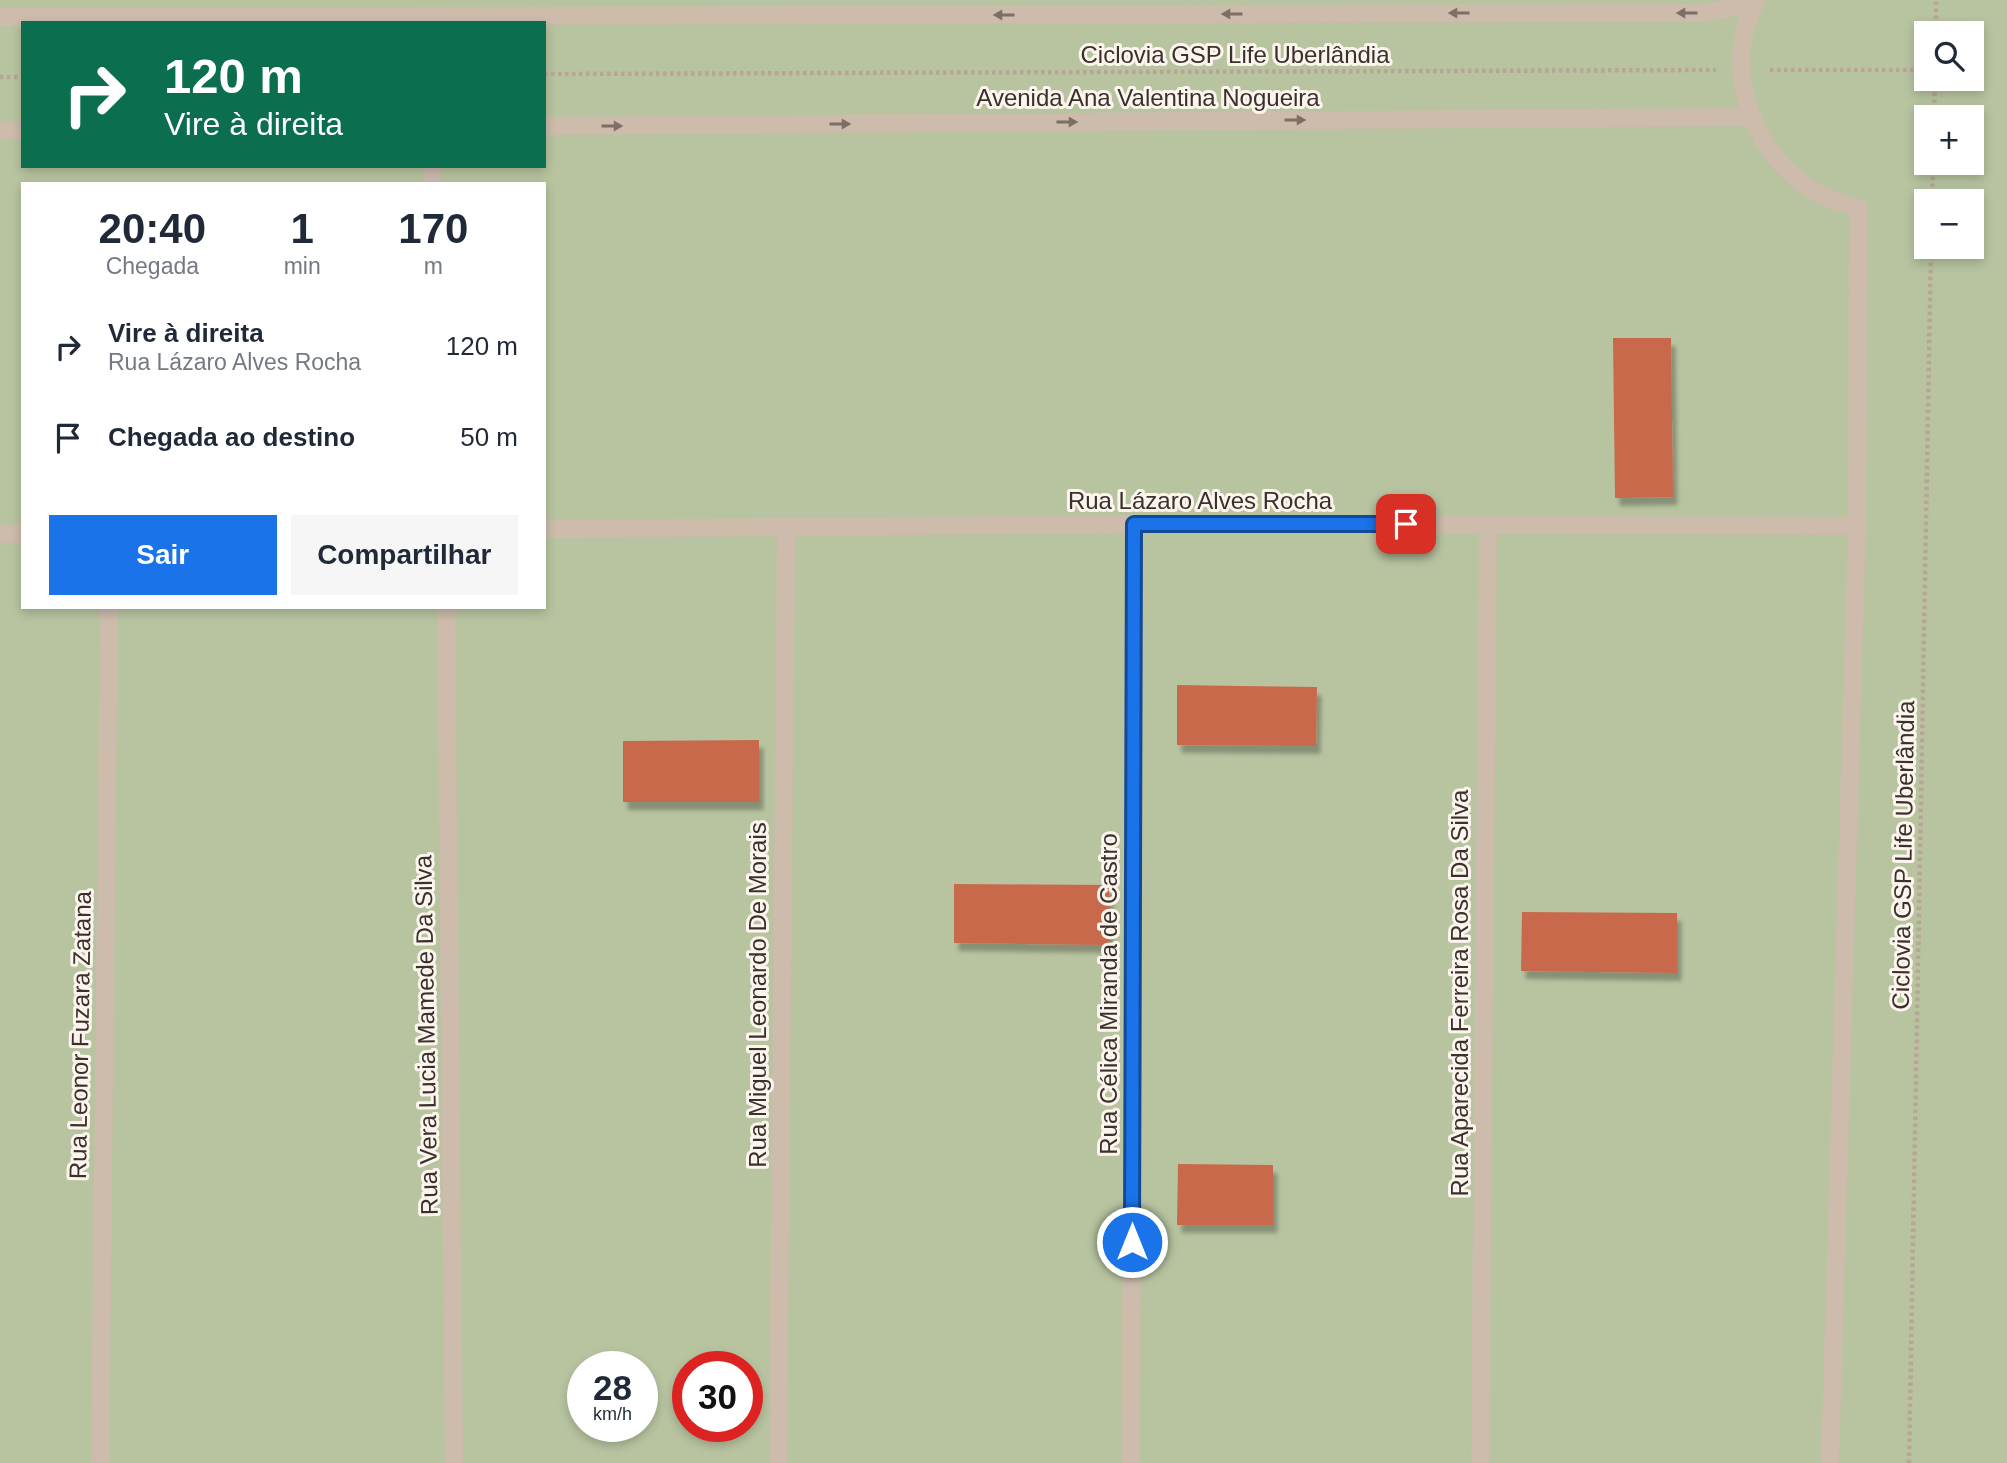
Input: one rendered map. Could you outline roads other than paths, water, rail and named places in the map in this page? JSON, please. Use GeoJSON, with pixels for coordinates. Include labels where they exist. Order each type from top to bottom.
{"type":"FeatureCollection","features":[{"type":"Feature","properties":{"kind":"street"},"geometry":{"type":"LineString","coordinates":[[0,17],[197,8],[328,20],[1702,13],[1756,2]]}},
{"type":"Feature","properties":{"kind":"street"},"geometry":{"type":"LineString","coordinates":[[1756,2],[1745,32],[1742,70],[1751,117],[1764,143],[1783,166],[1804,185],[1830,199],[1858,208],[1857,526],[1830,1463]]}},
{"type":"Feature","properties":{"kind":"street","name":"Avenida Ana Valentina Nogueira"},"geometry":{"type":"LineString","coordinates":[[546,126],[1751,117]]}},
{"type":"Feature","properties":{"kind":"street"},"geometry":{"type":"LineString","coordinates":[[0,130],[21,130]]}},
{"type":"Feature","properties":{"kind":"street","name":"Rua Lázaro Alves Rocha"},"geometry":{"type":"LineString","coordinates":[[546,529],[1134,524],[1857,526]]}},
{"type":"Feature","properties":{"kind":"street","name":"Rua Célica Miranda de Castro"},"geometry":{"type":"LineString","coordinates":[[1131,1463],[1134,524]]}},
{"type":"Feature","properties":{"kind":"street","name":"Rua Aparecida Ferreira Rosa Da Silva"},"geometry":{"type":"LineString","coordinates":[[1480,1463],[1488,524]]}},
{"type":"Feature","properties":{"kind":"street","name":"Rua Miguel Leonardo De Morais"},"geometry":{"type":"LineString","coordinates":[[778,1463],[786,527]]}},
{"type":"Feature","properties":{"kind":"street"},"geometry":{"type":"LineString","coordinates":[[0,534],[21,534]]}},
{"type":"Feature","properties":{"kind":"street","name":"Rua Leonor Fuzara Zatana"},"geometry":{"type":"LineString","coordinates":[[100,1463],[109,609]]}},
{"type":"Feature","properties":{"kind":"street","name":"Rua Vera Lucia Mamede Da Silva"},"geometry":{"type":"LineString","coordinates":[[446,609],[454,1463]]}}]}
